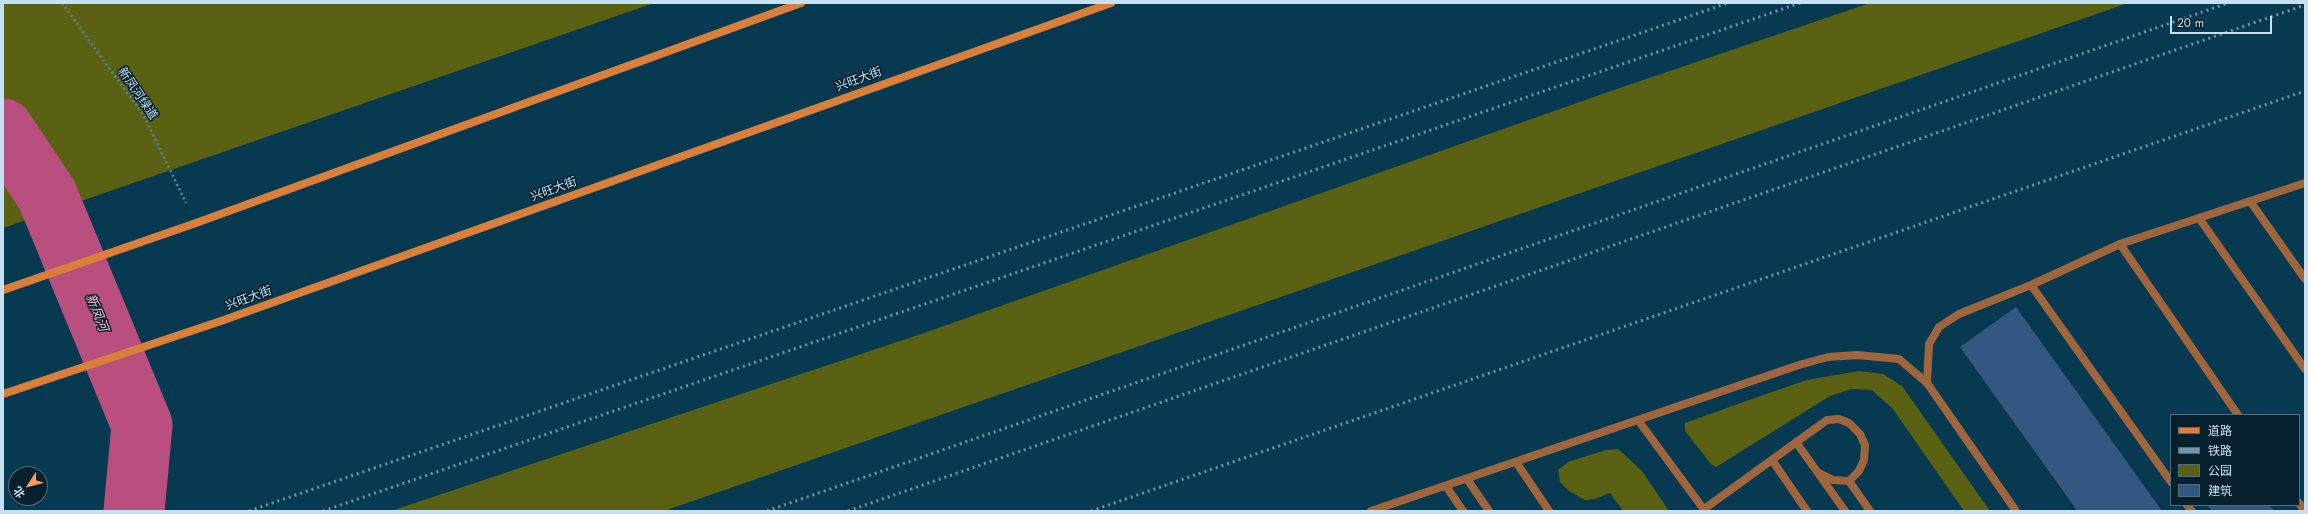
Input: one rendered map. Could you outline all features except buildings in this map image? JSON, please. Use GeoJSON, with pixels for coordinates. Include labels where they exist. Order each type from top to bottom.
{"type":"FeatureCollection","features":[{"type":"Feature","properties":{"kind":"main road"},"geometry":{"type":"LineString","coordinates":[[5,290],[185,227],[801,3]]}},
{"type":"Feature","properties":{"kind":"main road","name":"兴旺大街"},"geometry":{"type":"LineString","coordinates":[[3,394],[221,321],[1111,3]]}},
{"type":"Feature","properties":{"kind":"street"},"geometry":{"type":"LineString","coordinates":[[1927,383],[1929,344],[1940,327],[1959,314],[2031,285],[2120,244],[2305,183]]}},
{"type":"Feature","properties":{"kind":"street"},"geometry":{"type":"LineString","coordinates":[[2250,201],[2305,279]]}},
{"type":"Feature","properties":{"kind":"street"},"geometry":{"type":"LineString","coordinates":[[2199,218],[2305,369]]}},
{"type":"Feature","properties":{"kind":"street"},"geometry":{"type":"LineString","coordinates":[[2120,244],[2237,414]]}},
{"type":"Feature","properties":{"kind":"street"},"geometry":{"type":"LineString","coordinates":[[2031,285],[2170,481]]}},
{"type":"Feature","properties":{"kind":"street"},"geometry":{"type":"LineString","coordinates":[[1371,511],[1799,365],[1828,357],[1857,355],[1899,359],[1927,383],[2016,511]]}},
{"type":"Feature","properties":{"kind":"street"},"geometry":{"type":"LineString","coordinates":[[1638,420],[1704,510],[1827,420],[1838,420],[1849,423],[1860,434],[1865,444],[1864,460],[1859,471],[1849,481],[1833,480],[1819,473]]}},
{"type":"Feature","properties":{"kind":"street"},"geometry":{"type":"LineString","coordinates":[[1796,442],[1845,511]]}},
{"type":"Feature","properties":{"kind":"street"},"geometry":{"type":"LineString","coordinates":[[1772,460],[1807,511]]}},
{"type":"Feature","properties":{"kind":"street"},"geometry":{"type":"LineString","coordinates":[[1516,462],[1549,511]]}},
{"type":"Feature","properties":{"kind":"street"},"geometry":{"type":"LineString","coordinates":[[1467,479],[1489,511]]}},
{"type":"Feature","properties":{"kind":"street"},"geometry":{"type":"LineString","coordinates":[[1849,481],[1870,511]]}},
{"type":"Feature","properties":{"kind":"street"},"geometry":{"type":"LineString","coordinates":[[1446,486],[1463,511]]}},
{"type":"Feature","properties":{"kind":"path","name":"新凤河绿道"},"geometry":{"type":"LineString","coordinates":[[62,3],[144,116],[196,223]]}},
{"type":"Feature","properties":{"kind":"green space"},"geometry":{"type":"Polygon","coordinates":[[[3,3],[654,3],[3,228],[3,3]]]}},
{"type":"Feature","properties":{"kind":"green space"},"geometry":{"type":"Polygon","coordinates":[[[1870,3],[2128,3],[664,511],[391,511],[924,333],[1611,91],[1870,3]]]}},
{"type":"Feature","properties":{"kind":"green space"},"geometry":{"type":"Polygon","coordinates":[[[1859,371],[1883,374],[1902,386],[1990,511],[1964,511],[1893,409],[1872,390],[1851,389],[1830,396],[1716,467],[1711,464],[1685,431],[1685,423],[1807,380],[1859,371]]]}},
{"type":"Feature","properties":{"kind":"green space"},"geometry":{"type":"Polygon","coordinates":[[[1618,449],[1642,471],[1669,511],[1623,511],[1610,493],[1595,499],[1585,500],[1569,491],[1560,482],[1558,470],[1568,462],[1606,450],[1618,449]]]}},
{"type":"Feature","properties":{"kind":"waterway","name":"新凤河"},"geometry":{"type":"LineString","coordinates":[[3,129],[47,195],[142,425],[134,511]]}},
{"type":"Feature","properties":{"kind":"railway"},"geometry":{"type":"LineString","coordinates":[[249,511],[1728,3]]}},
{"type":"Feature","properties":{"kind":"railway"},"geometry":{"type":"LineString","coordinates":[[323,511],[1800,3]]}},
{"type":"Feature","properties":{"kind":"railway"},"geometry":{"type":"LineString","coordinates":[[767,511],[2228,3]]}},
{"type":"Feature","properties":{"kind":"railway"},"geometry":{"type":"LineString","coordinates":[[848,511],[2305,5]]}},
{"type":"Feature","properties":{"kind":"railway"},"geometry":{"type":"LineString","coordinates":[[1091,511],[2305,91]]}}]}
